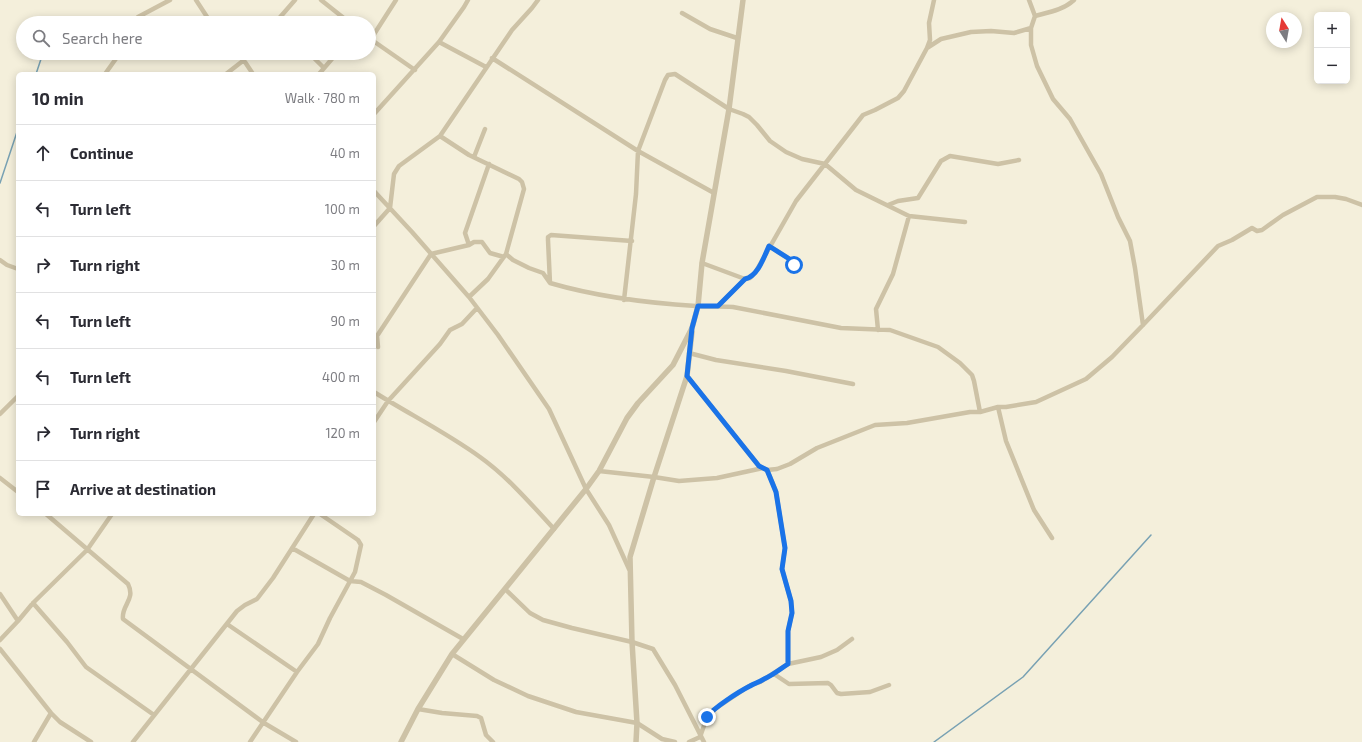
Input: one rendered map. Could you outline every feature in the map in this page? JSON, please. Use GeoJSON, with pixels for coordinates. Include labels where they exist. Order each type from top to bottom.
{"type":"FeatureCollection","features":[{"type":"Feature","properties":{"kind":"street"},"geometry":{"type":"LineString","coordinates":[[140,16],[170,0]]}},
{"type":"Feature","properties":{"kind":"street"},"geometry":{"type":"LineString","coordinates":[[282,16],[295,0]]}},
{"type":"Feature","properties":{"kind":"street"},"geometry":{"type":"LineString","coordinates":[[321,0],[341,16]]}},
{"type":"Feature","properties":{"kind":"street"},"geometry":{"type":"LineString","coordinates":[[376,30],[396,0]]}},
{"type":"Feature","properties":{"kind":"street"},"geometry":{"type":"LineString","coordinates":[[376,112],[415,70],[438,42],[468,0]]}},
{"type":"Feature","properties":{"kind":"street"},"geometry":{"type":"LineString","coordinates":[[376,224],[390,208],[394,174],[399,166],[440,136],[512,30],[538,0]]}},
{"type":"Feature","properties":{"kind":"street"},"geometry":{"type":"LineString","coordinates":[[636,742],[637,723],[632,642],[629,569],[630,556],[654,476],[687,376],[692,328],[698,306],[702,263],[729,109],[743,0]]}},
{"type":"Feature","properties":{"kind":"street"},"geometry":{"type":"LineString","coordinates":[[718,306],[745,279],[750,278],[755,273],[796,201],[863,115],[898,98],[904,91],[930,40],[929,23],[934,0]]}},
{"type":"Feature","properties":{"kind":"street"},"geometry":{"type":"LineString","coordinates":[[1029,0],[1035,16],[1031,28],[1031,45],[1037,66],[1053,99],[1070,119],[1101,174],[1118,217],[1130,241],[1143,325]]}},
{"type":"Feature","properties":{"kind":"street"},"geometry":{"type":"LineString","coordinates":[[1035,16],[1059,10],[1074,0]]}},
{"type":"Feature","properties":{"kind":"street"},"geometry":{"type":"LineString","coordinates":[[198,1],[207,16]]}},
{"type":"Feature","properties":{"kind":"street"},"geometry":{"type":"LineString","coordinates":[[682,13],[710,29],[737,38]]}},
{"type":"Feature","properties":{"kind":"street"},"geometry":{"type":"LineString","coordinates":[[927,48],[941,39],[971,32],[1014,32],[1031,28]]}},
{"type":"Feature","properties":{"kind":"street"},"geometry":{"type":"LineString","coordinates":[[438,42],[486,67]]}},
{"type":"Feature","properties":{"kind":"street"},"geometry":{"type":"LineString","coordinates":[[376,43],[415,70]]}},
{"type":"Feature","properties":{"kind":"street"},"geometry":{"type":"LineString","coordinates":[[492,58],[638,151],[714,193]]}},
{"type":"Feature","properties":{"kind":"street"},"geometry":{"type":"LineString","coordinates":[[106,72],[115,60]]}},
{"type":"Feature","properties":{"kind":"street"},"geometry":{"type":"LineString","coordinates":[[229,72],[244,60],[252,72]]}},
{"type":"Feature","properties":{"kind":"street"},"geometry":{"type":"LineString","coordinates":[[316,60],[324,68]]}},
{"type":"Feature","properties":{"kind":"street"},"geometry":{"type":"LineString","coordinates":[[321,72],[331,60]]}},
{"type":"Feature","properties":{"kind":"street"},"geometry":{"type":"LineString","coordinates":[[624,300],[632,241],[638,151],[668,75],[674,74],[729,109],[749,117],[770,141],[786,152],[802,159],[825,164],[856,190],[908,216],[965,222]]}},
{"type":"Feature","properties":{"kind":"street"},"geometry":{"type":"LineString","coordinates":[[474,157],[485,129]]}},
{"type":"Feature","properties":{"kind":"street"},"geometry":{"type":"LineString","coordinates":[[440,136],[474,157],[519,179],[524,185],[518,213],[505,255],[488,279],[469,297]]}},
{"type":"Feature","properties":{"kind":"street"},"geometry":{"type":"LineString","coordinates":[[888,205],[898,201],[918,198],[941,162],[950,156],[998,164],[1019,160]]}},
{"type":"Feature","properties":{"kind":"street"},"geometry":{"type":"LineString","coordinates":[[469,245],[465,232],[489,164]]}},
{"type":"Feature","properties":{"kind":"street"},"geometry":{"type":"LineString","coordinates":[[376,193],[469,297],[498,335],[549,409],[586,489],[609,525],[629,569]]}},
{"type":"Feature","properties":{"kind":"street"},"geometry":{"type":"LineString","coordinates":[[599,471],[654,476],[685,481],[717,478],[765,469],[777,469],[817,448],[874,424],[907,423],[1036,402],[1086,380],[1112,357],[1218,246],[1224,242],[1232,240],[1252,228],[1257,231],[1262,230],[1283,215],[1317,197],[1335,197],[1346,199],[1362,205]]}},
{"type":"Feature","properties":{"kind":"street"},"geometry":{"type":"LineString","coordinates":[[878,330],[876,309],[893,274],[908,216]]}},
{"type":"Feature","properties":{"kind":"street"},"geometry":{"type":"LineString","coordinates":[[550,283],[548,237],[551,235],[632,241]]}},
{"type":"Feature","properties":{"kind":"street"},"geometry":{"type":"LineString","coordinates":[[378,347],[377,336],[431,254],[469,245],[474,242],[482,242],[490,253],[505,255],[543,274],[550,283],[624,300],[698,306],[718,306],[756,311],[841,328],[890,330],[904,334],[938,346],[960,363],[972,375],[980,412]]}},
{"type":"Feature","properties":{"kind":"street"},"geometry":{"type":"LineString","coordinates":[[769,246],[791,260],[794,265]]}},
{"type":"Feature","properties":{"kind":"street"},"geometry":{"type":"LineString","coordinates":[[0,260],[7,265],[16,268]]}},
{"type":"Feature","properties":{"kind":"street"},"geometry":{"type":"LineString","coordinates":[[702,263],[745,279]]}},
{"type":"Feature","properties":{"kind":"street"},"geometry":{"type":"LineString","coordinates":[[376,419],[388,401],[440,344],[450,330],[462,324],[477,308]]}},
{"type":"Feature","properties":{"kind":"street"},"geometry":{"type":"LineString","coordinates":[[401,742],[418,709],[452,654],[586,489],[599,471],[627,418],[638,403],[673,365],[692,328]]}},
{"type":"Feature","properties":{"kind":"street"},"geometry":{"type":"LineString","coordinates":[[689,353],[716,360],[786,371],[853,384]]}},
{"type":"Feature","properties":{"kind":"street"},"geometry":{"type":"LineString","coordinates":[[687,376],[759,466],[765,469],[776,492],[785,548],[782,569],[791,601],[792,613],[788,631],[788,664]]}},
{"type":"Feature","properties":{"kind":"street"},"geometry":{"type":"LineString","coordinates":[[376,393],[457,441],[481,458],[510,482],[554,529]]}},
{"type":"Feature","properties":{"kind":"street"},"geometry":{"type":"LineString","coordinates":[[0,414],[16,398]]}},
{"type":"Feature","properties":{"kind":"street"},"geometry":{"type":"LineString","coordinates":[[998,407],[1006,441],[1031,503],[1052,538]]}},
{"type":"Feature","properties":{"kind":"street"},"geometry":{"type":"LineString","coordinates":[[0,478],[16,490]]}},
{"type":"Feature","properties":{"kind":"street"},"geometry":{"type":"LineString","coordinates":[[48,516],[128,584],[131,590],[130,598],[122,614],[123,619],[264,723],[296,742]]}},
{"type":"Feature","properties":{"kind":"street"},"geometry":{"type":"LineString","coordinates":[[0,640],[33,603],[87,550],[111,516]]}},
{"type":"Feature","properties":{"kind":"street"},"geometry":{"type":"LineString","coordinates":[[133,742],[192,670],[237,611],[257,599],[273,578],[313,516]]}},
{"type":"Feature","properties":{"kind":"street"},"geometry":{"type":"LineString","coordinates":[[250,742],[297,672],[318,644],[355,572],[361,545],[358,540],[323,516]]}},
{"type":"Feature","properties":{"kind":"street"},"geometry":{"type":"LineString","coordinates":[[292,548],[350,580],[361,582],[463,639]]}},
{"type":"Feature","properties":{"kind":"street"},"geometry":{"type":"LineString","coordinates":[[505,589],[530,612],[543,620],[632,642],[653,649],[675,685],[700,737],[704,742]]}},
{"type":"Feature","properties":{"kind":"street"},"geometry":{"type":"LineString","coordinates":[[0,594],[18,621]]}},
{"type":"Feature","properties":{"kind":"street"},"geometry":{"type":"LineString","coordinates":[[33,603],[67,642],[86,667],[154,715]]}},
{"type":"Feature","properties":{"kind":"street"},"geometry":{"type":"LineString","coordinates":[[227,624],[297,672]]}},
{"type":"Feature","properties":{"kind":"street"},"geometry":{"type":"LineString","coordinates":[[689,742],[700,737],[707,717],[712,711],[749,686],[760,682],[788,664],[821,657],[837,650],[852,639]]}},
{"type":"Feature","properties":{"kind":"street"},"geometry":{"type":"LineString","coordinates":[[0,649],[51,713],[60,722],[91,742]]}},
{"type":"Feature","properties":{"kind":"street"},"geometry":{"type":"LineString","coordinates":[[452,654],[494,680],[528,696],[576,712],[637,723],[662,739],[674,742]]}},
{"type":"Feature","properties":{"kind":"street"},"geometry":{"type":"LineString","coordinates":[[774,674],[789,684],[828,683],[837,693],[841,694],[870,692],[889,685]]}},
{"type":"Feature","properties":{"kind":"street"},"geometry":{"type":"LineString","coordinates":[[418,709],[477,716],[481,718],[486,735],[493,742]]}},
{"type":"Feature","properties":{"kind":"street"},"geometry":{"type":"LineString","coordinates":[[34,742],[51,713]]}},
{"type":"Feature","properties":{"kind":"waterway"},"geometry":{"type":"LineString","coordinates":[[37,72],[41,60]]}},
{"type":"Feature","properties":{"kind":"waterway"},"geometry":{"type":"LineString","coordinates":[[0,183],[16,135]]}},
{"type":"Feature","properties":{"kind":"waterway"},"geometry":{"type":"LineString","coordinates":[[934,742],[1023,677],[1151,535]]}},
{"type":"Feature","properties":{"kind":"route"},"geometry":{"type":"LineString","coordinates":[[707,717],[712,711],[749,686],[760,682],[788,664],[788,631],[792,613],[791,601],[782,569],[785,548],[776,492],[767,470],[759,466],[687,376],[692,328],[698,306],[718,306],[745,279],[750,278],[755,273],[769,246],[791,260],[794,265]]}}]}
